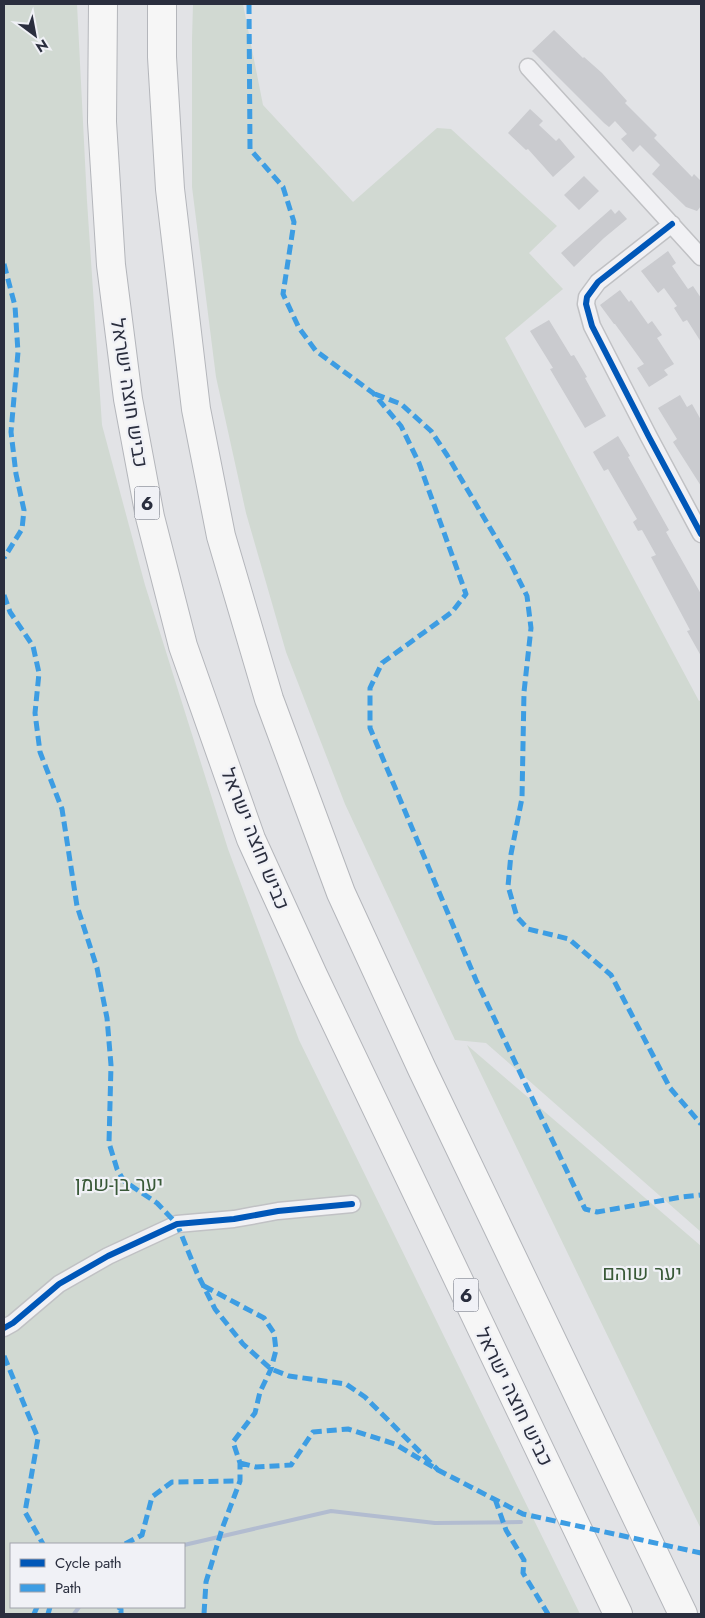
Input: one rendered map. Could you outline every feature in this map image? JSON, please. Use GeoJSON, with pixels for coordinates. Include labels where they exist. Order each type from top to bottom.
{"type":"FeatureCollection","features":[{"type":"Feature","properties":{"kind":"highway","name":"כביש חוצה ישראל"},"geometry":{"type":"LineString","coordinates":[[103,4],[102,122],[111,265],[128,399],[150,517],[183,646],[251,839],[313,975],[618,1614]]}},
{"type":"Feature","properties":{"kind":"highway"},"geometry":{"type":"LineString","coordinates":[[162,4],[162,56],[170,189],[196,409],[222,536],[269,699],[341,893],[422,1069],[683,1614]]}},
{"type":"Feature","properties":{"kind":"street"},"geometry":{"type":"LineString","coordinates":[[528,67],[701,257]]}},
{"type":"Feature","properties":{"kind":"street"},"geometry":{"type":"LineString","coordinates":[[672,224],[598,282],[587,297],[586,304],[592,326],[701,534]]}},
{"type":"Feature","properties":{"kind":"street"},"geometry":{"type":"LineString","coordinates":[[4,1328],[14,1323],[59,1284],[108,1256],[177,1224],[234,1219],[278,1211],[352,1204]]}},
{"type":"Feature","properties":{"kind":"green space","name":"יער בן-שמן"},"geometry":{"type":"Polygon","coordinates":[[[4,4],[77,4],[87,201],[102,425],[145,585],[228,849],[299,1040],[580,1614],[4,1614],[4,4]]]}},
{"type":"Feature","properties":{"kind":"green space"},"geometry":{"type":"Polygon","coordinates":[[[193,4],[243,4],[263,105],[353,202],[437,128],[451,129],[557,226],[529,253],[563,289],[505,338],[699,701],[701,700],[701,1232],[486,1043],[455,1040],[345,804],[286,652],[246,513],[216,377],[192,187],[193,4]]]}},
{"type":"Feature","properties":{"kind":"green space","name":"יער שוהם"},"geometry":{"type":"Polygon","coordinates":[[[467,1045],[701,1246],[701,1529],[467,1045]]]}},
{"type":"Feature","properties":{"kind":"building"},"geometry":{"type":"Polygon","coordinates":[[[554,30],[583,58],[602,73],[627,101],[625,103],[657,135],[654,138],[692,177],[694,174],[701,181],[701,206],[697,211],[686,207],[652,174],[660,165],[640,145],[633,152],[621,139],[627,134],[615,121],[609,127],[604,123],[532,51],[554,30]]]}},
{"type":"Feature","properties":{"kind":"building"},"geometry":{"type":"Polygon","coordinates":[[[530,109],[543,121],[539,125],[556,141],[559,138],[575,157],[553,177],[528,149],[526,150],[508,133],[530,109]]]}},
{"type":"Feature","properties":{"kind":"building"},"geometry":{"type":"Polygon","coordinates":[[[584,176],[599,191],[579,210],[564,195],[584,176]]]}},
{"type":"Feature","properties":{"kind":"building"},"geometry":{"type":"Polygon","coordinates":[[[611,209],[615,214],[619,210],[627,219],[574,267],[561,253],[611,209]]]}},
{"type":"Feature","properties":{"kind":"building"},"geometry":{"type":"Polygon","coordinates":[[[668,251],[676,263],[672,266],[688,289],[693,286],[701,298],[701,342],[687,320],[683,322],[674,308],[677,306],[664,288],[658,293],[641,271],[668,251]]]}},
{"type":"Feature","properties":{"kind":"building"},"geometry":{"type":"Polygon","coordinates":[[[620,290],[629,302],[631,300],[648,324],[652,321],[662,335],[657,338],[674,364],[664,370],[668,375],[649,387],[637,368],[644,364],[600,305],[620,290]]]}},
{"type":"Feature","properties":{"kind":"building"},"geometry":{"type":"Polygon","coordinates":[[[549,320],[571,356],[574,355],[606,416],[585,428],[550,369],[553,368],[530,331],[549,320]]]}},
{"type":"Feature","properties":{"kind":"building"},"geometry":{"type":"Polygon","coordinates":[[[680,395],[687,407],[692,404],[701,420],[701,486],[673,442],[677,439],[658,408],[680,395]]]}},
{"type":"Feature","properties":{"kind":"building"},"geometry":{"type":"Polygon","coordinates":[[[618,436],[669,530],[666,532],[701,594],[701,656],[687,631],[690,630],[651,557],[656,555],[642,530],[638,531],[633,522],[637,519],[608,469],[604,471],[593,452],[618,436]]]}},
{"type":"Feature","properties":{"kind":"waterway"},"geometry":{"type":"LineString","coordinates":[[185,1545],[331,1511],[435,1523],[521,1522]]}},
{"type":"Feature","properties":{"kind":"waterway"},"geometry":{"type":"LineString","coordinates":[[74,1614],[78,1608]]}},
{"type":"Feature","properties":{"kind":"marked path"},"geometry":{"type":"LineString","coordinates":[[249,4],[250,149],[283,187],[294,222],[283,294],[299,328],[316,351],[373,393],[401,426],[419,463],[466,594],[452,612],[382,663],[370,688],[370,728],[476,980],[585,1209],[597,1212],[701,1195]]}},
{"type":"Feature","properties":{"kind":"marked path"},"geometry":{"type":"LineString","coordinates":[[4,264],[15,306],[18,352],[11,432],[16,474],[24,510],[22,529],[4,558]]}},
{"type":"Feature","properties":{"kind":"marked path"},"geometry":{"type":"LineString","coordinates":[[375,394],[401,404],[431,431],[509,560],[527,596],[531,628],[524,692],[522,798],[511,854],[508,886],[517,917],[528,929],[569,939],[611,975],[670,1088],[701,1124]]}},
{"type":"Feature","properties":{"kind":"marked path"},"geometry":{"type":"LineString","coordinates":[[4,595],[10,612],[33,646],[39,673],[35,713],[40,752],[62,809],[77,906],[97,968],[107,1018],[111,1065],[109,1143],[117,1169],[124,1181],[157,1203],[177,1224],[197,1273],[215,1309],[243,1344],[271,1369],[289,1376],[346,1384],[365,1397],[438,1470]]}},
{"type":"Feature","properties":{"kind":"marked path"},"geometry":{"type":"LineString","coordinates":[[204,1286],[264,1318],[274,1333],[276,1350],[271,1369],[260,1392],[255,1413],[233,1442],[240,1463],[240,1481],[222,1529],[206,1582],[204,1614]]}},
{"type":"Feature","properties":{"kind":"marked path"},"geometry":{"type":"LineString","coordinates":[[4,1356],[38,1438],[25,1512],[42,1543]]}},
{"type":"Feature","properties":{"kind":"marked path"},"geometry":{"type":"LineString","coordinates":[[240,1463],[256,1467],[291,1465],[313,1432],[348,1429],[395,1444],[438,1470],[523,1514],[701,1553]]}},
{"type":"Feature","properties":{"kind":"marked path"},"geometry":{"type":"LineString","coordinates":[[127,1543],[142,1535],[152,1497],[172,1482],[240,1481]]}},
{"type":"Feature","properties":{"kind":"marked path"},"geometry":{"type":"LineString","coordinates":[[495,1499],[506,1530],[524,1560],[523,1573],[548,1614]]}},
{"type":"Feature","properties":{"kind":"marked path"},"geometry":{"type":"LineString","coordinates":[[34,1614],[37,1608]]}},
{"type":"Feature","properties":{"kind":"marked path"},"geometry":{"type":"LineString","coordinates":[[48,1614],[50,1608]]}},
{"type":"Feature","properties":{"kind":"marked path"},"geometry":{"type":"LineString","coordinates":[[120,1608],[121,1614]]}},
{"type":"Feature","properties":{"kind":"cycle path"},"geometry":{"type":"LineString","coordinates":[[672,224],[598,282],[587,297],[586,304],[592,326],[701,534]]}},
{"type":"Feature","properties":{"kind":"cycle path"},"geometry":{"type":"LineString","coordinates":[[4,1328],[13,1323],[59,1284],[108,1256],[177,1224],[234,1219],[278,1211],[352,1204]]}}]}
